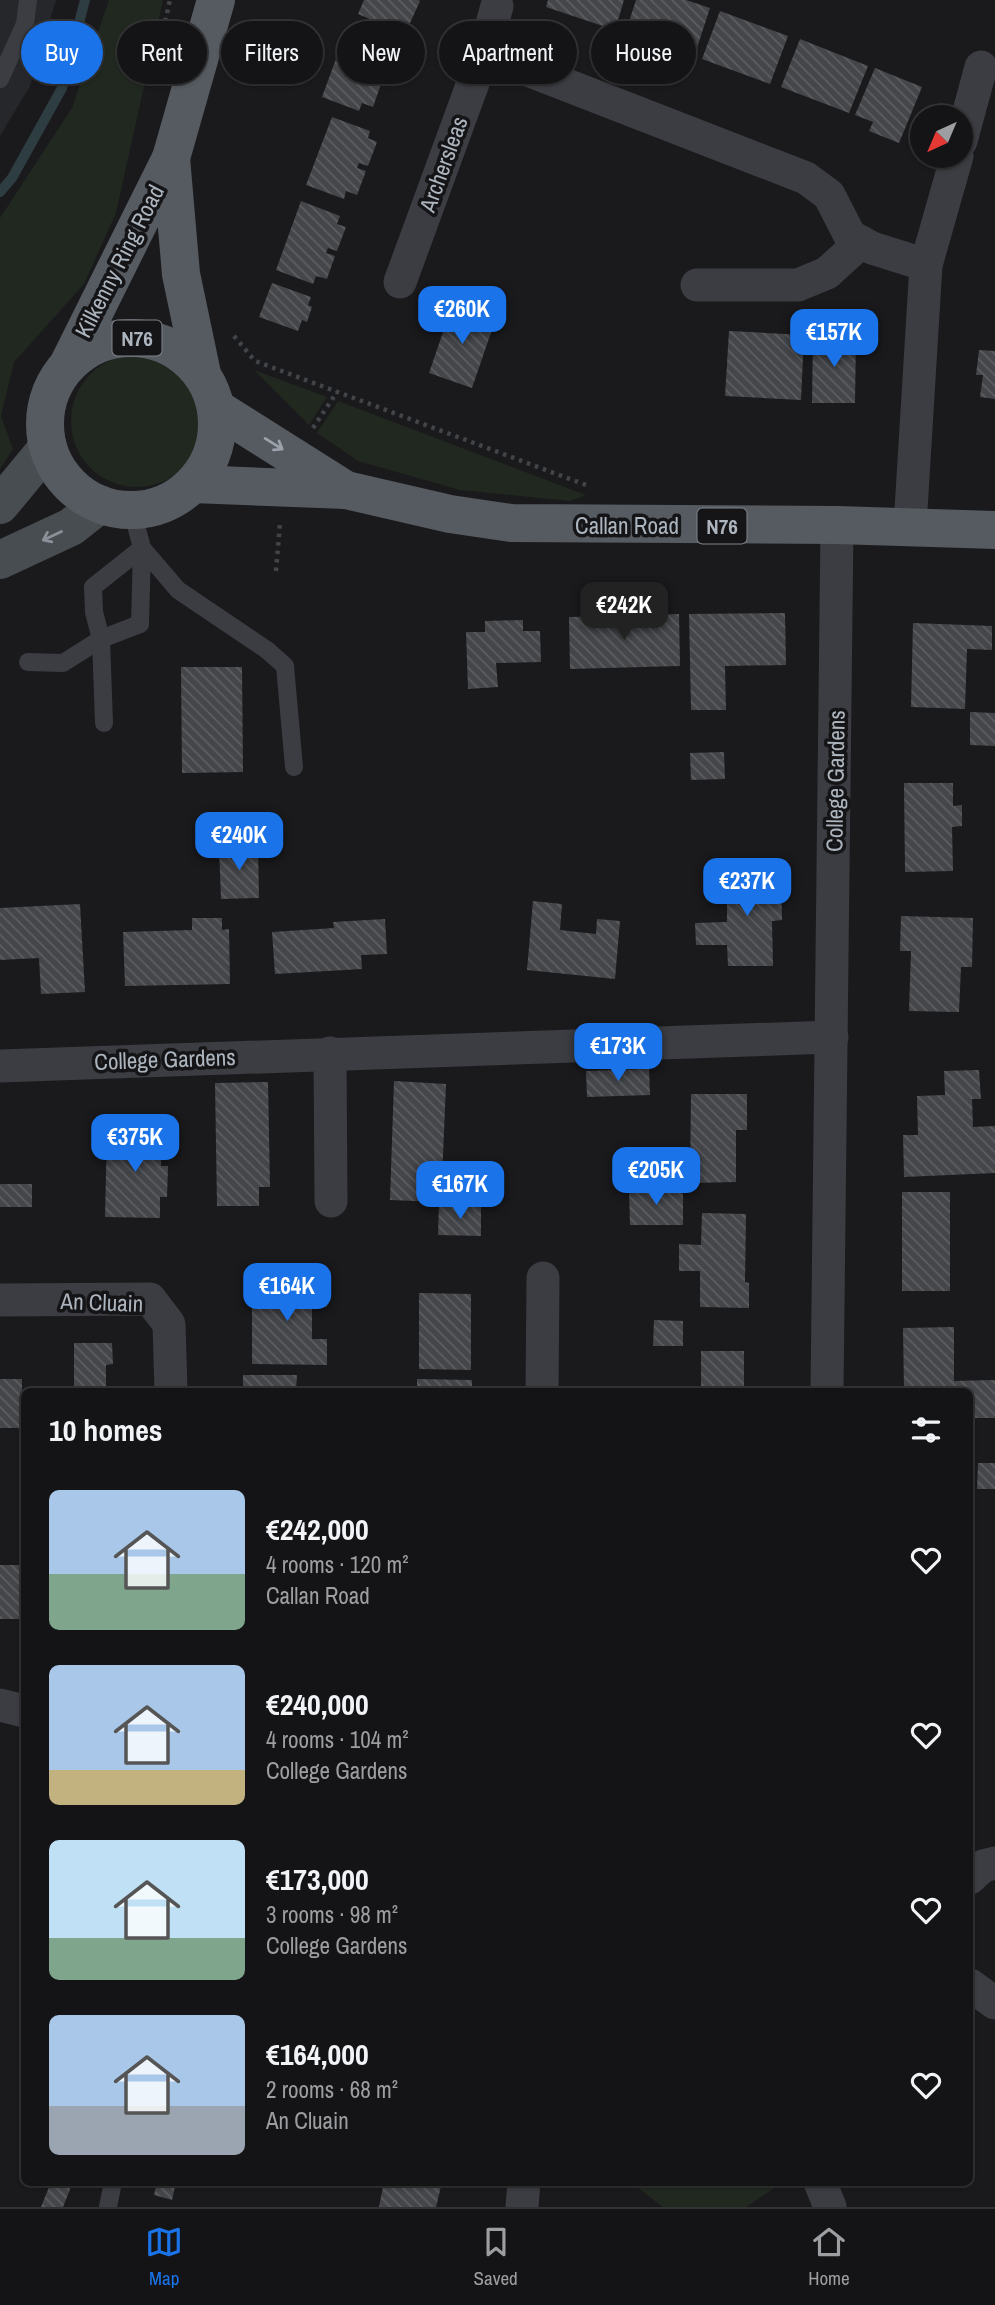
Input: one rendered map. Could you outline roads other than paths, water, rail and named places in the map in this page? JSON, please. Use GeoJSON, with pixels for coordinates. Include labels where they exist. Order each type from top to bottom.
{"type":"FeatureCollection","features":[{"type":"Feature","properties":{"kind":"main road","name":"Kilkenny Ring Road"},"geometry":{"type":"LineString","coordinates":[[68,365],[172,158],[216,0]]}},
{"type":"Feature","properties":{"kind":"main road","name":"Kilkenny Ring Road"},"geometry":{"type":"LineString","coordinates":[[172,158],[181,274],[209,391]]}},
{"type":"Feature","properties":{"kind":"main road","name":"N76"},"geometry":{"type":"LineString","coordinates":[[124,338],[141,338],[182,354],[209,391],[215,446],[194,484],[163,504],[116,507],[68,483],[48,447],[46,411],[50,393],[68,365],[96,345],[124,338]]}},
{"type":"Feature","properties":{"kind":"main road","name":"Callan Road"},"geometry":{"type":"LineString","coordinates":[[209,391],[346,490]]}},
{"type":"Feature","properties":{"kind":"main road"},"geometry":{"type":"LineString","coordinates":[[0,505],[48,447]]}},
{"type":"Feature","properties":{"kind":"main road","name":"Callan Road"},"geometry":{"type":"LineString","coordinates":[[194,484],[346,490],[450,514],[511,523],[910,526],[995,530]]}},
{"type":"Feature","properties":{"kind":"main road"},"geometry":{"type":"LineString","coordinates":[[0,560],[116,507]]}},
{"type":"Feature","properties":{"kind":"street","name":"Archersleas"},"geometry":{"type":"LineString","coordinates":[[493,21],[497,6]]}},
{"type":"Feature","properties":{"kind":"street"},"geometry":{"type":"LineString","coordinates":[[971,105],[981,67]]}},
{"type":"Feature","properties":{"kind":"street","name":"Archersleas"},"geometry":{"type":"LineString","coordinates":[[400,282],[472,84]]}},
{"type":"Feature","properties":{"kind":"street"},"geometry":{"type":"LineString","coordinates":[[566,84],[806,178],[829,195],[850,236],[926,265]]}},
{"type":"Feature","properties":{"kind":"street"},"geometry":{"type":"LineString","coordinates":[[910,526],[926,265],[954,168]]}},
{"type":"Feature","properties":{"kind":"street"},"geometry":{"type":"LineString","coordinates":[[697,285],[798,285],[827,273],[861,242]]}},
{"type":"Feature","properties":{"kind":"street","name":"College Gardens"},"geometry":{"type":"LineString","coordinates":[[827,1388],[837,525]]}},
{"type":"Feature","properties":{"kind":"street","name":"College Gardens"},"geometry":{"type":"LineString","coordinates":[[0,1066],[832,1037]]}},
{"type":"Feature","properties":{"kind":"street"},"geometry":{"type":"LineString","coordinates":[[330,1053],[331,1201]]}},
{"type":"Feature","properties":{"kind":"street"},"geometry":{"type":"LineString","coordinates":[[542,1278],[542,1388]]}},
{"type":"Feature","properties":{"kind":"street","name":"An Cluain"},"geometry":{"type":"LineString","coordinates":[[0,1300],[150,1299],[169,1324],[171,1388]]}},
{"type":"Feature","properties":{"kind":"street"},"geometry":{"type":"LineString","coordinates":[[0,1705],[21,1710]]}},
{"type":"Feature","properties":{"kind":"street"},"geometry":{"type":"LineString","coordinates":[[973,1987],[995,2003]]}},
{"type":"Feature","properties":{"kind":"street"},"geometry":{"type":"LineString","coordinates":[[522,2207],[524,2186]]}},
{"type":"Feature","properties":{"kind":"street"},"geometry":{"type":"LineString","coordinates":[[822,2186],[830,2207]]}},
{"type":"Feature","properties":{"kind":"lane"},"geometry":{"type":"LineString","coordinates":[[0,79],[25,24],[28,0]]}},
{"type":"Feature","properties":{"kind":"lane"},"geometry":{"type":"LineString","coordinates":[[116,507],[142,548],[178,590],[267,650],[285,666],[294,767]]}},
{"type":"Feature","properties":{"kind":"lane"},"geometry":{"type":"LineString","coordinates":[[104,723],[101,639],[94,612],[93,587],[142,548]]}},
{"type":"Feature","properties":{"kind":"lane"},"geometry":{"type":"LineString","coordinates":[[28,662],[63,663],[101,639],[139,624],[142,548]]}},
{"type":"Feature","properties":{"kind":"lane"},"geometry":{"type":"LineString","coordinates":[[108,2207],[112,2186]]}},
{"type":"Feature","properties":{"kind":"waterway"},"geometry":{"type":"LineString","coordinates":[[0,192],[12,178],[62,88],[85,0]]}}]}
